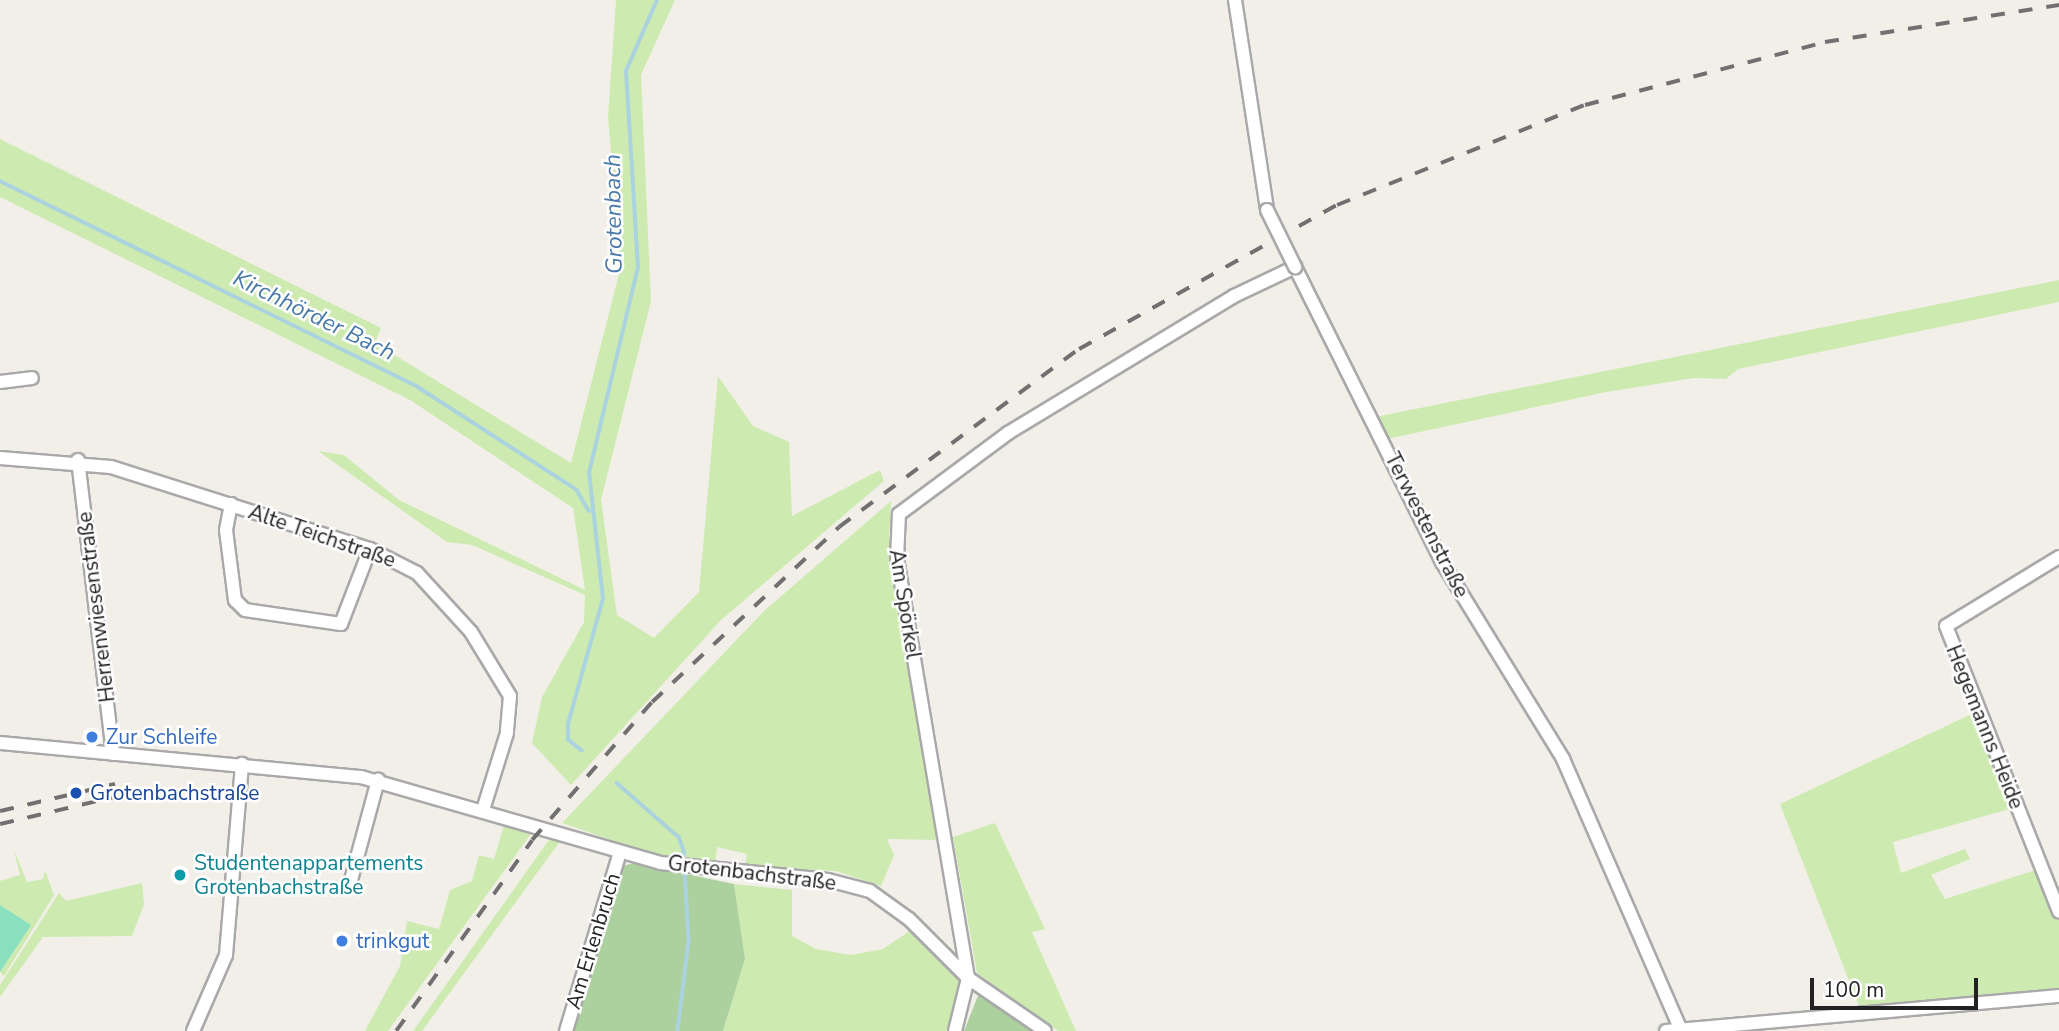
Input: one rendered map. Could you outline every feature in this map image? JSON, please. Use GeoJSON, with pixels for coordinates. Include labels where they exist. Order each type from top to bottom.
{"type":"FeatureCollection","features":[{"type":"Feature","properties":{"kind":"street","name":"Terwestenstraße"},"geometry":{"type":"LineString","coordinates":[[1236,0],[1268,210],[1442,562],[1563,759],[1681,1030]]}},
{"type":"Feature","properties":{"kind":"street","name":"Am Spörkel"},"geometry":{"type":"LineString","coordinates":[[955,1031],[968,978],[897,559],[899,514],[1007,433],[1234,296],[1295,267]]}},
{"type":"Feature","properties":{"kind":"street"},"geometry":{"type":"LineString","coordinates":[[0,382],[32,378]]}},
{"type":"Feature","properties":{"kind":"street","name":"Alte Teichstraße"},"geometry":{"type":"LineString","coordinates":[[0,458],[78,460],[231,504],[370,549],[431,584],[505,684],[510,720],[483,810]]}},
{"type":"Feature","properties":{"kind":"street","name":"Herrenwiesenstraße"},"geometry":{"type":"LineString","coordinates":[[78,460],[113,754]]}},
{"type":"Feature","properties":{"kind":"street"},"geometry":{"type":"LineString","coordinates":[[231,504],[226,530],[235,600],[245,610],[341,624],[370,549]]}},
{"type":"Feature","properties":{"kind":"street","name":"Hegemanns Heide"},"geometry":{"type":"LineString","coordinates":[[2059,556],[1946,626],[2059,911]]}},
{"type":"Feature","properties":{"kind":"street","name":"Grotenbachstraße"},"geometry":{"type":"LineString","coordinates":[[0,743],[242,764],[378,780],[660,863],[699,870],[828,880],[870,891],[909,919],[968,978],[1045,1031]]}},
{"type":"Feature","properties":{"kind":"street"},"geometry":{"type":"LineString","coordinates":[[193,1031],[226,955],[242,764]]}},
{"type":"Feature","properties":{"kind":"street"},"geometry":{"type":"LineString","coordinates":[[351,880],[378,780]]}},
{"type":"Feature","properties":{"kind":"street","name":"Am Erlenbruch"},"geometry":{"type":"LineString","coordinates":[[566,1031],[620,852]]}},
{"type":"Feature","properties":{"kind":"street"},"geometry":{"type":"LineString","coordinates":[[1666,1031],[2059,996]]}},
{"type":"Feature","properties":{"kind":"green space"},"geometry":{"type":"Polygon","coordinates":[[[616,0],[675,0],[641,75],[651,301],[601,500],[617,615],[654,638],[699,592],[718,376],[753,426],[789,442],[792,516],[880,470],[884,481],[721,620],[571,785],[532,743],[542,697],[584,622],[585,595],[472,545],[447,542],[318,451],[344,455],[399,500],[585,590],[573,508],[410,400],[0,197],[0,139],[381,328],[375,343],[571,463],[621,266],[608,117],[616,0]]]}},
{"type":"Feature","properties":{"kind":"green space"},"geometry":{"type":"Polygon","coordinates":[[[2059,280],[2059,302],[1738,369],[1726,379],[1694,378],[1606,392],[1387,439],[1375,417],[2059,280]]]}},
{"type":"Feature","properties":{"kind":"green space"},"geometry":{"type":"Polygon","coordinates":[[[891,501],[889,535],[940,840],[887,839],[894,855],[881,886],[836,871],[745,867],[747,854],[717,847],[715,865],[652,854],[562,823],[764,611],[891,501]]]}},
{"type":"Feature","properties":{"kind":"green space"},"geometry":{"type":"Polygon","coordinates":[[[1978,711],[2020,806],[1893,842],[1901,873],[1965,849],[1970,859],[1931,875],[1945,899],[2045,867],[2059,911],[2059,996],[1862,1014],[1780,804],[1978,711]]]}},
{"type":"Feature","properties":{"kind":"green space"},"geometry":{"type":"Polygon","coordinates":[[[505,822],[533,831],[388,1031],[365,1031],[400,966],[407,921],[439,929],[450,890],[472,881],[479,855],[494,859],[505,822]]]}},
{"type":"Feature","properties":{"kind":"green space"},"geometry":{"type":"Polygon","coordinates":[[[995,823],[1045,929],[1032,932],[1076,1031],[1058,1031],[977,973],[953,837],[995,823]]]}},
{"type":"Feature","properties":{"kind":"green space"},"geometry":{"type":"Polygon","coordinates":[[[551,837],[561,840],[422,1031],[413,1031],[551,837]]]}},
{"type":"Feature","properties":{"kind":"green space"},"geometry":{"type":"Polygon","coordinates":[[[14,850],[27,882],[43,879],[45,870],[54,895],[4,976],[0,972],[30,925],[0,905],[0,881],[20,875],[14,850]]]}},
{"type":"Feature","properties":{"kind":"green space"},"geometry":{"type":"Polygon","coordinates":[[[634,863],[734,884],[745,959],[723,1031],[571,1031],[619,867],[634,863]]]}},
{"type":"Feature","properties":{"kind":"green space"},"geometry":{"type":"Polygon","coordinates":[[[142,883],[144,904],[132,936],[43,937],[0,997],[0,985],[59,893],[66,901],[142,883]]]}},
{"type":"Feature","properties":{"kind":"green space"},"geometry":{"type":"Polygon","coordinates":[[[734,884],[792,890],[792,936],[816,949],[851,955],[883,949],[911,930],[962,984],[946,1031],[723,1031],[745,959],[734,884]]]}},
{"type":"Feature","properties":{"kind":"green space"},"geometry":{"type":"Polygon","coordinates":[[[0,905],[31,925],[0,972],[0,905]]]}},
{"type":"Feature","properties":{"kind":"green space"},"geometry":{"type":"Polygon","coordinates":[[[979,993],[1034,1031],[964,1031],[979,993]]]}},
{"type":"Feature","properties":{"kind":"waterway","name":"Grotenbach"},"geometry":{"type":"LineString","coordinates":[[582,751],[568,740],[568,724],[603,599],[589,473],[638,267],[626,71],[657,0]]}},
{"type":"Feature","properties":{"kind":"waterway","name":"Kirchhörder Bach"},"geometry":{"type":"LineString","coordinates":[[0,181],[418,387],[577,490],[589,511]]}},
{"type":"Feature","properties":{"kind":"waterway"},"geometry":{"type":"LineString","coordinates":[[617,783],[679,837],[684,851],[689,941],[678,1031]]}},
{"type":"Feature","properties":{"kind":"railway"},"geometry":{"type":"LineString","coordinates":[[396,1031],[532,840],[652,702],[839,527],[1079,349],[1337,205],[1585,105],[1825,42],[2059,5]]}},
{"type":"Feature","properties":{"kind":"railway"},"geometry":{"type":"LineString","coordinates":[[0,811],[115,784]]}},
{"type":"Feature","properties":{"kind":"railway"},"geometry":{"type":"LineString","coordinates":[[0,824],[118,796]]}},
{"type":"Feature","properties":{"kind":"place","name":"Zur Schleife"},"geometry":{"type":"Point","coordinates":[92,737]}},
{"type":"Feature","properties":{"kind":"place","name":"Grotenbachstraße"},"geometry":{"type":"Point","coordinates":[76,793]}},
{"type":"Feature","properties":{"kind":"place","name":"Studentenappartements Grotenbachstraße"},"geometry":{"type":"Point","coordinates":[180,875]}},
{"type":"Feature","properties":{"kind":"place","name":"trinkgut"},"geometry":{"type":"Point","coordinates":[342,941]}}]}
